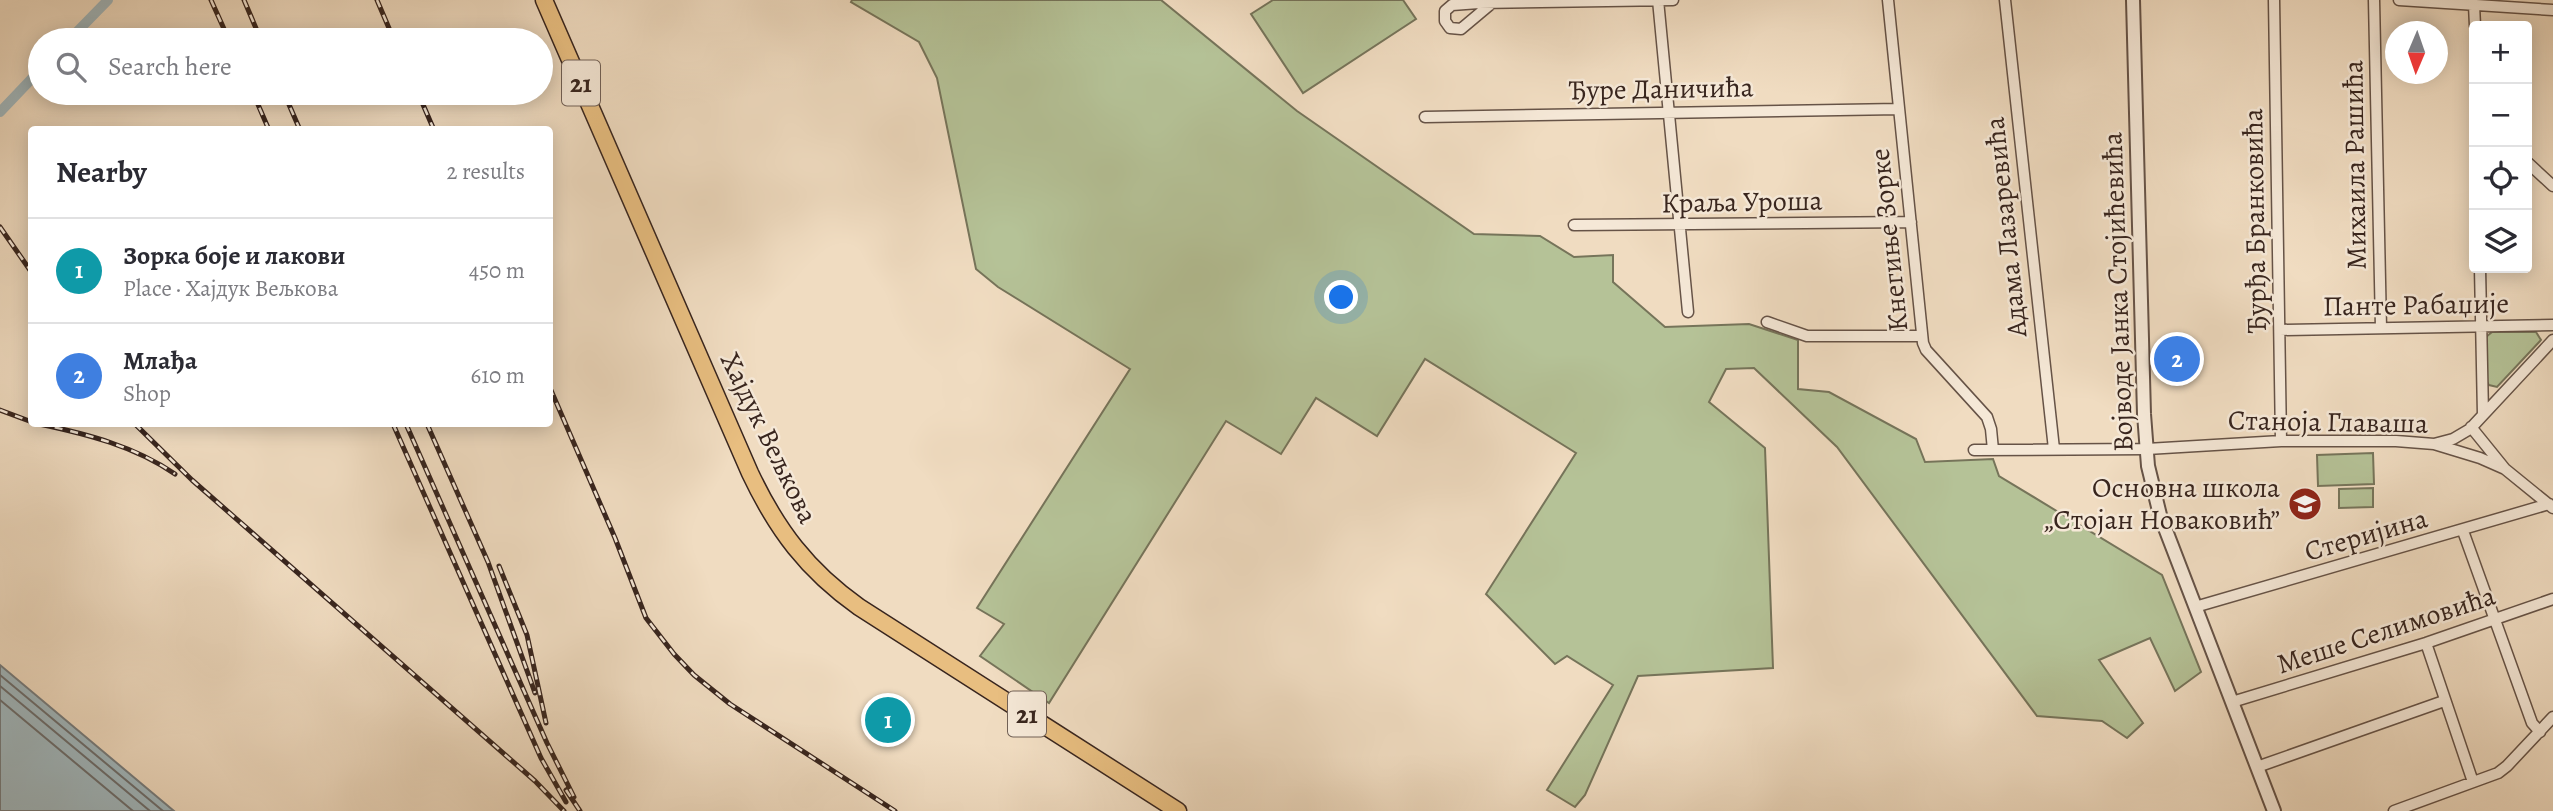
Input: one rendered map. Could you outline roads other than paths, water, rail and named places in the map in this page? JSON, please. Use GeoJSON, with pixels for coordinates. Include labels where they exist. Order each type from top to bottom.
{"type":"FeatureCollection","features":[{"type":"Feature","properties":{"kind":"main road","name":"Хајдук Вељкова"},"geometry":{"type":"LineString","coordinates":[[544,0],[750,473],[774,519],[796,549],[821,578],[859,607],[1178,811]]}},
{"type":"Feature","properties":{"kind":"street"},"geometry":{"type":"LineString","coordinates":[[1658,0],[1688,312]]}},
{"type":"Feature","properties":{"kind":"street"},"geometry":{"type":"LineString","coordinates":[[1492,3],[1673,0]]}},
{"type":"Feature","properties":{"kind":"street","name":"Кнегиње Зорке"},"geometry":{"type":"LineString","coordinates":[[1888,0],[1922,336],[1926,349],[1987,417],[1993,450]]}},
{"type":"Feature","properties":{"kind":"street","name":"Адама Лазаревића"},"geometry":{"type":"LineString","coordinates":[[2005,0],[2054,449]]}},
{"type":"Feature","properties":{"kind":"street","name":"Војводе Јанка Стојићевића"},"geometry":{"type":"LineString","coordinates":[[2133,0],[2147,449],[2152,486],[2160,515],[2274,811]]}},
{"type":"Feature","properties":{"kind":"street","name":"Ђурђа Бранковића"},"geometry":{"type":"LineString","coordinates":[[2274,0],[2281,441]]}},
{"type":"Feature","properties":{"kind":"street","name":"Михаила Рашића"},"geometry":{"type":"LineString","coordinates":[[2374,0],[2381,328]]}},
{"type":"Feature","properties":{"kind":"street"},"geometry":{"type":"LineString","coordinates":[[2399,0],[2553,10]]}},
{"type":"Feature","properties":{"kind":"street"},"geometry":{"type":"LineString","coordinates":[[2474,5],[2475,21]]}},
{"type":"Feature","properties":{"kind":"street","name":"Ђуре Даничића"},"geometry":{"type":"LineString","coordinates":[[1425,117],[1899,109]]}},
{"type":"Feature","properties":{"kind":"street"},"geometry":{"type":"LineString","coordinates":[[2532,167],[2553,187]]}},
{"type":"Feature","properties":{"kind":"street","name":"Краља Уроша"},"geometry":{"type":"LineString","coordinates":[[1574,225],[1911,222]]}},
{"type":"Feature","properties":{"kind":"street"},"geometry":{"type":"LineString","coordinates":[[2480,273],[2483,415]]}},
{"type":"Feature","properties":{"kind":"street"},"geometry":{"type":"LineString","coordinates":[[1767,322],[1807,336],[1922,336]]}},
{"type":"Feature","properties":{"kind":"street","name":"Панте Рабаџије"},"geometry":{"type":"LineString","coordinates":[[2280,330],[2553,325]]}},
{"type":"Feature","properties":{"kind":"street"},"geometry":{"type":"LineString","coordinates":[[2434,444],[2453,439],[2472,427],[2553,340]]}},
{"type":"Feature","properties":{"kind":"street"},"geometry":{"type":"LineString","coordinates":[[2472,427],[2505,469],[2551,506]]}},
{"type":"Feature","properties":{"kind":"street","name":"Станоја Главаша"},"geometry":{"type":"LineString","coordinates":[[1975,450],[2147,449],[2281,441],[2396,441],[2434,444],[2505,469]]}},
{"type":"Feature","properties":{"kind":"street","name":"Стеријина"},"geometry":{"type":"LineString","coordinates":[[2195,607],[2551,506]]}},
{"type":"Feature","properties":{"kind":"street"},"geometry":{"type":"LineString","coordinates":[[2463,531],[2532,723],[2540,732]]}},
{"type":"Feature","properties":{"kind":"street","name":"Меше Селимовића"},"geometry":{"type":"LineString","coordinates":[[2232,702],[2426,643],[2553,599]]}},
{"type":"Feature","properties":{"kind":"street"},"geometry":{"type":"LineString","coordinates":[[2426,643],[2473,782]]}},
{"type":"Feature","properties":{"kind":"street"},"geometry":{"type":"LineString","coordinates":[[2257,767],[2444,701]]}},
{"type":"Feature","properties":{"kind":"street"},"geometry":{"type":"LineString","coordinates":[[2394,811],[2503,770],[2553,717]]}},
{"type":"Feature","properties":{"kind":"water"},"geometry":{"type":"Polygon","coordinates":[[[0,665],[174,811],[0,811],[0,665]]]}},
{"type":"Feature","properties":{"kind":"waterway"},"geometry":{"type":"LineString","coordinates":[[81,28],[108,0]]}},
{"type":"Feature","properties":{"kind":"waterway"},"geometry":{"type":"LineString","coordinates":[[0,112],[28,83]]}},
{"type":"Feature","properties":{"kind":"railway"},"geometry":{"type":"LineString","coordinates":[[211,0],[224,28]]}},
{"type":"Feature","properties":{"kind":"railway"},"geometry":{"type":"LineString","coordinates":[[244,0],[256,28]]}},
{"type":"Feature","properties":{"kind":"railway"},"geometry":{"type":"LineString","coordinates":[[377,0],[389,28]]}},
{"type":"Feature","properties":{"kind":"railway"},"geometry":{"type":"LineString","coordinates":[[258,105],[267,126]]}},
{"type":"Feature","properties":{"kind":"railway"},"geometry":{"type":"LineString","coordinates":[[289,105],[298,126]]}},
{"type":"Feature","properties":{"kind":"railway"},"geometry":{"type":"LineString","coordinates":[[423,105],[432,126]]}},
{"type":"Feature","properties":{"kind":"railway"},"geometry":{"type":"LineString","coordinates":[[0,227],[28,267]]}},
{"type":"Feature","properties":{"kind":"railway"},"geometry":{"type":"LineString","coordinates":[[553,395],[615,538],[646,618],[674,654],[694,675],[730,704],[895,811]]}},
{"type":"Feature","properties":{"kind":"railway"},"geometry":{"type":"LineString","coordinates":[[0,410],[28,420]]}},
{"type":"Feature","properties":{"kind":"railway"},"geometry":{"type":"LineString","coordinates":[[52,427],[110,442],[175,474]]}},
{"type":"Feature","properties":{"kind":"railway"},"geometry":{"type":"LineString","coordinates":[[138,427],[192,480],[535,781],[564,811]]}},
{"type":"Feature","properties":{"kind":"railway"},"geometry":{"type":"LineString","coordinates":[[394,427],[541,758],[566,802]]}},
{"type":"Feature","properties":{"kind":"railway"},"geometry":{"type":"LineString","coordinates":[[407,427],[547,743],[574,797]]}},
{"type":"Feature","properties":{"kind":"railway"},"geometry":{"type":"LineString","coordinates":[[428,427],[488,562],[535,693]]}},
{"type":"Feature","properties":{"kind":"railway"},"geometry":{"type":"LineString","coordinates":[[499,566],[527,635],[546,723]]}},
{"type":"Feature","properties":{"kind":"railway"},"geometry":{"type":"LineString","coordinates":[[566,790],[580,811]]}},
{"type":"Feature","properties":{"kind":"place","name":"Млађа"},"geometry":{"type":"Point","coordinates":[2177,359]}},
{"type":"Feature","properties":{"kind":"place","name":"Основна школа „Стојан Новаковић”"},"geometry":{"type":"Point","coordinates":[2305,504]}},
{"type":"Feature","properties":{"kind":"place","name":"Зорка боје и лакови"},"geometry":{"type":"Point","coordinates":[888,720]}}]}
